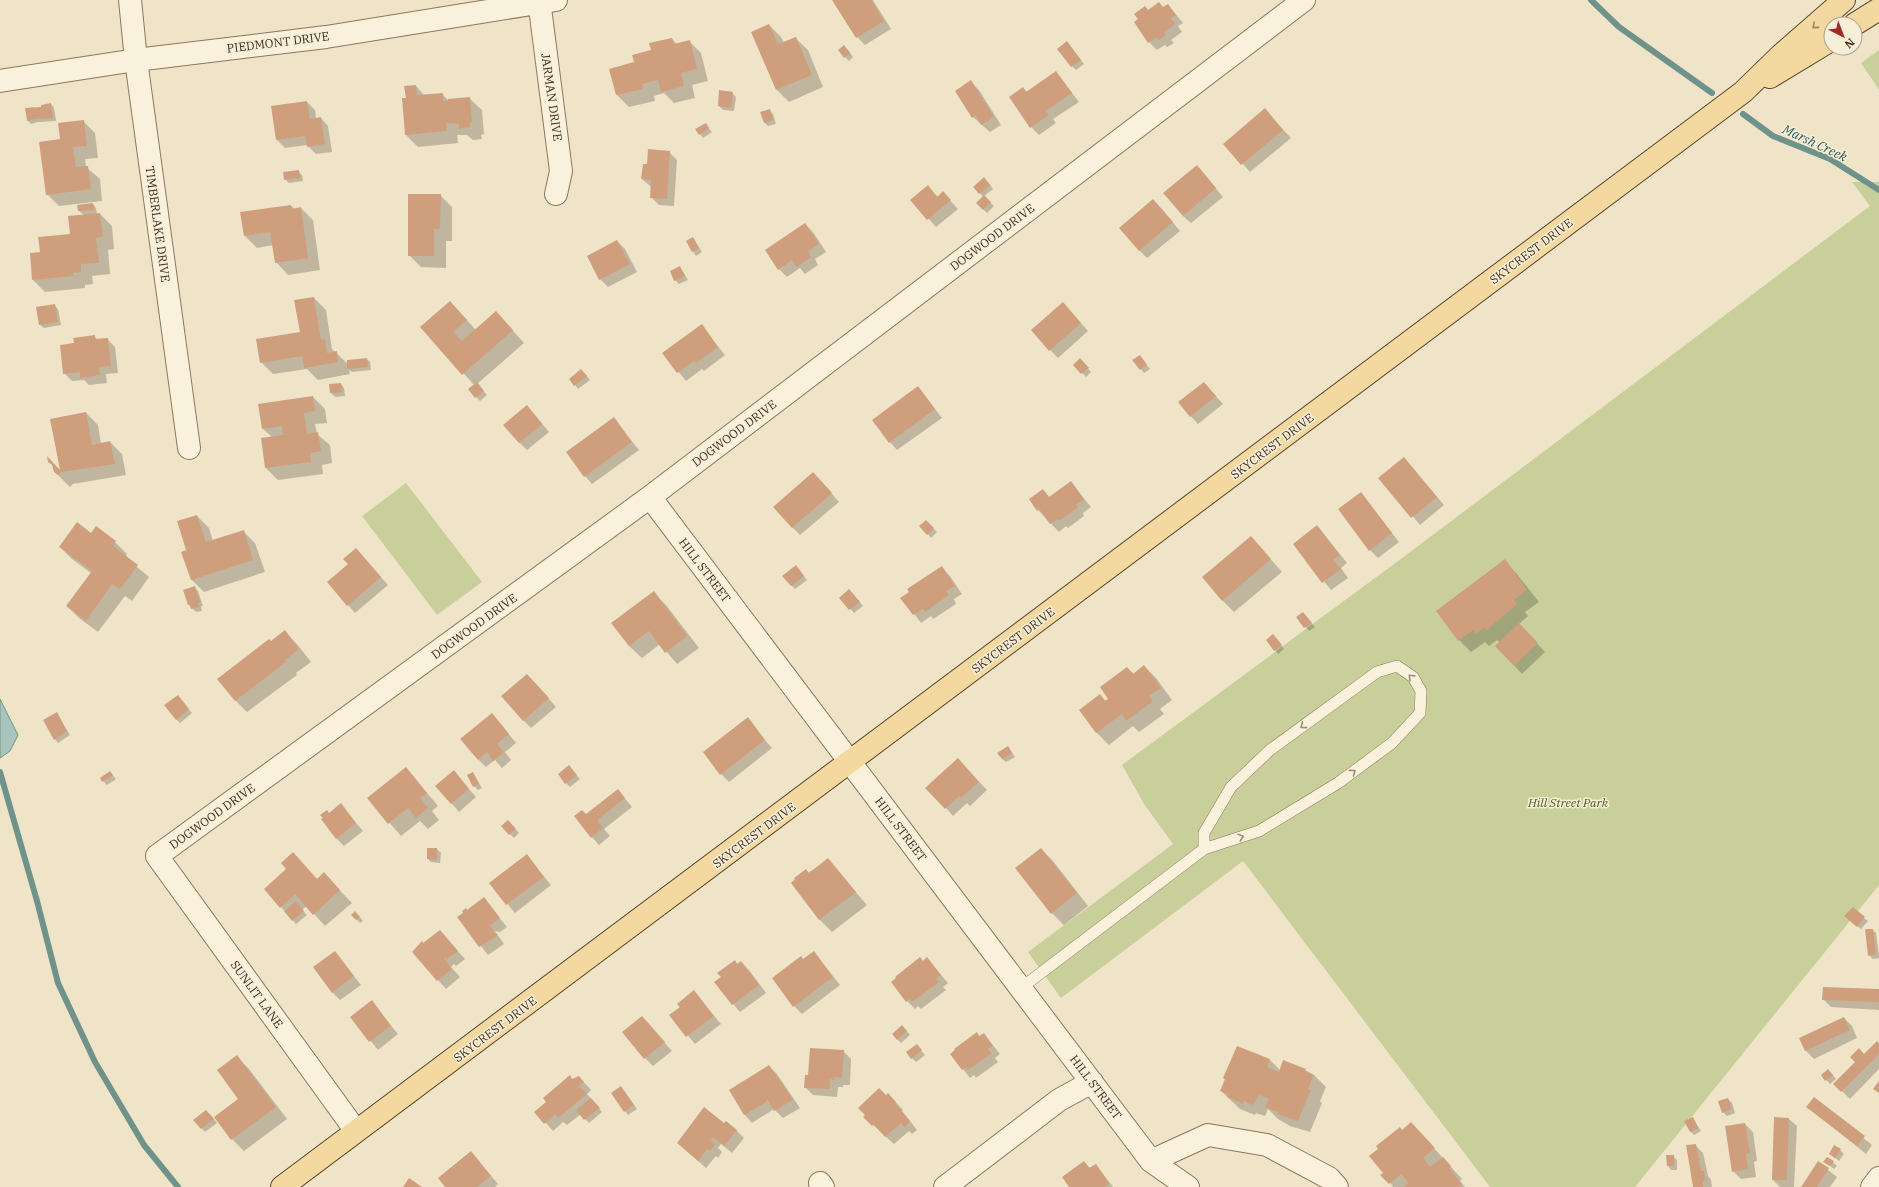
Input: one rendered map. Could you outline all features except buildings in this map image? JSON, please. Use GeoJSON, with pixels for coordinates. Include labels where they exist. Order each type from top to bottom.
{"type":"FeatureCollection","features":[{"type":"Feature","properties":{"kind":"main road","name":"SKYCREST DRIVE"},"geometry":{"type":"LineString","coordinates":[[282,1187],[1743,92],[1781,55],[1844,0]]}},
{"type":"Feature","properties":{"kind":"main road"},"geometry":{"type":"LineString","coordinates":[[1863,19],[1879,9]]}},
{"type":"Feature","properties":{"kind":"main road","name":"SKYCREST DRIVE"},"geometry":{"type":"LineString","coordinates":[[1743,92],[1823,45]]}},
{"type":"Feature","properties":{"kind":"street","name":"TIMBERLAKE DRIVE"},"geometry":{"type":"LineString","coordinates":[[130,0],[136,60],[189,448]]}},
{"type":"Feature","properties":{"kind":"street","name":"DOGWOOD DRIVE"},"geometry":{"type":"LineString","coordinates":[[157,856],[650,497],[1304,0]]}},
{"type":"Feature","properties":{"kind":"street","name":"PIEDMONT DRIVE"},"geometry":{"type":"LineString","coordinates":[[0,80],[136,60],[326,37],[544,1]]}},
{"type":"Feature","properties":{"kind":"street","name":"JARMAN DRIVE"},"geometry":{"type":"LineString","coordinates":[[544,1],[561,171],[556,194]]}},
{"type":"Feature","properties":{"kind":"street","name":"HILL STREET"},"geometry":{"type":"LineString","coordinates":[[650,497],[1151,1161],[1188,1187]]}},
{"type":"Feature","properties":{"kind":"street","name":"SUNLIT LANE"},"geometry":{"type":"LineString","coordinates":[[157,856],[356,1131]]}},
{"type":"Feature","properties":{"kind":"street"},"geometry":{"type":"LineString","coordinates":[[945,1187],[1059,1100],[1092,1082]]}},
{"type":"Feature","properties":{"kind":"street"},"geometry":{"type":"LineString","coordinates":[[1151,1161],[1208,1135],[1267,1145],[1329,1178],[1337,1187]]}},
{"type":"Feature","properties":{"kind":"street"},"geometry":{"type":"LineString","coordinates":[[1872,1187],[1879,1178]]}},
{"type":"Feature","properties":{"kind":"lane"},"geometry":{"type":"LineString","coordinates":[[1021,988],[1204,849],[1259,831],[1338,783],[1392,743],[1420,713],[1422,691],[1413,677],[1397,666],[1378,672],[1270,750],[1231,787],[1204,833],[1204,849]]}},
{"type":"Feature","properties":{"kind":"green space"},"geometry":{"type":"Polygon","coordinates":[[[1879,50],[1879,90],[1861,63],[1879,50]]]}},
{"type":"Feature","properties":{"kind":"green space","name":"Hill Street Park"},"geometry":{"type":"Polygon","coordinates":[[[1852,182],[1879,182],[1879,885],[1635,1187],[1490,1187],[1243,861],[1061,998],[1028,952],[1173,844],[1144,804],[1122,765],[1398,561],[1870,206],[1852,182]]]}},
{"type":"Feature","properties":{"kind":"green space"},"geometry":{"type":"Polygon","coordinates":[[[406,483],[482,582],[437,615],[362,516],[406,483]]]}},
{"type":"Feature","properties":{"kind":"water"},"geometry":{"type":"Polygon","coordinates":[[[0,699],[18,735],[10,751],[0,758],[0,699]]]}},
{"type":"Feature","properties":{"kind":"waterway","name":"Marsh Creek"},"geometry":{"type":"LineString","coordinates":[[1591,0],[1619,27],[1712,93]]}},
{"type":"Feature","properties":{"kind":"waterway","name":"Marsh Creek"},"geometry":{"type":"LineString","coordinates":[[1743,114],[1773,136],[1830,159],[1879,190]]}},
{"type":"Feature","properties":{"kind":"waterway"},"geometry":{"type":"LineString","coordinates":[[0,772],[37,901],[58,983],[95,1062],[144,1145],[178,1187]]}}]}
